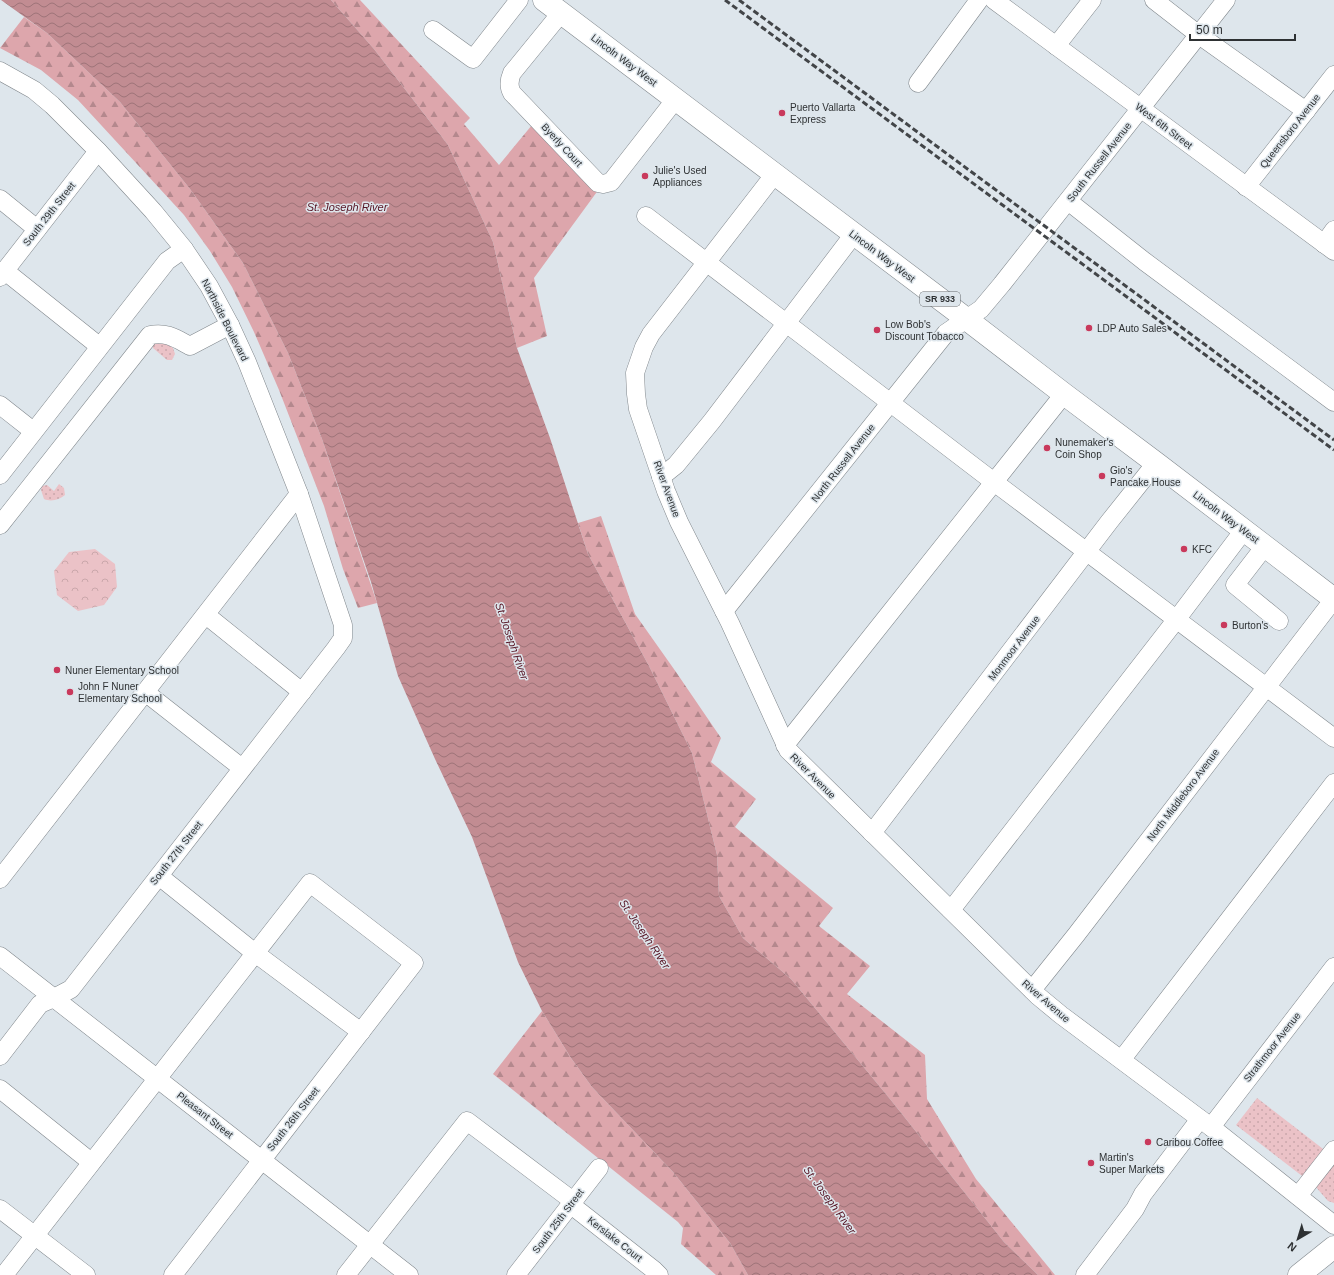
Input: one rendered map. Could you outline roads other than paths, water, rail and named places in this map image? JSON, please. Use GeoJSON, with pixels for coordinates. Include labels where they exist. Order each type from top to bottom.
{"type":"FeatureCollection","features":[{"type":"Feature","properties":{"kind":"main road","name":"Lincoln Way West"},"geometry":{"type":"LineString","coordinates":[[552,6],[1334,599]]}},
{"type":"Feature","properties":{"kind":"main road"},"geometry":{"type":"LineString","coordinates":[[1299,1275],[1334,1247]]}},
{"type":"Feature","properties":{"kind":"street"},"geometry":{"type":"LineString","coordinates":[[433,30],[473,59],[519,0]]}},
{"type":"Feature","properties":{"kind":"street"},"geometry":{"type":"LineString","coordinates":[[918,83],[979,0]]}},
{"type":"Feature","properties":{"kind":"street","name":"West 6th Street"},"geometry":{"type":"LineString","coordinates":[[994,0],[1246,187],[1331,242]]}},
{"type":"Feature","properties":{"kind":"street"},"geometry":{"type":"LineString","coordinates":[[1056,46],[1092,0]]}},
{"type":"Feature","properties":{"kind":"street"},"geometry":{"type":"LineString","coordinates":[[1154,0],[1306,111]]}},
{"type":"Feature","properties":{"kind":"street","name":"South Russell Avenue"},"geometry":{"type":"LineString","coordinates":[[966,319],[981,309],[1226,0]]}},
{"type":"Feature","properties":{"kind":"street","name":"Byerly Court"},"geometry":{"type":"LineString","coordinates":[[552,6],[512,73],[509,83],[510,88],[512,93],[598,183],[603,184],[611,182],[675,100]]}},
{"type":"Feature","properties":{"kind":"street","name":"Northside Boulevard"},"geometry":{"type":"LineString","coordinates":[[0,71],[34,90],[52,105],[98,151],[153,211],[184,249],[209,286],[230,325],[247,362],[299,494],[343,625],[343,638]]}},
{"type":"Feature","properties":{"kind":"street","name":"Queensboro Avenue"},"geometry":{"type":"LineString","coordinates":[[1246,187],[1334,75]]}},
{"type":"Feature","properties":{"kind":"street","name":"South 29th Street"},"geometry":{"type":"LineString","coordinates":[[2,274],[98,151]]}},
{"type":"Feature","properties":{"kind":"street","name":"River Avenue"},"geometry":{"type":"LineString","coordinates":[[774,175],[651,334],[644,347],[635,373],[638,409],[661,477],[679,522],[724,612],[785,746],[820,783],[1032,990],[1062,1015],[1205,1123],[1334,1225]]}},
{"type":"Feature","properties":{"kind":"street"},"geometry":{"type":"LineString","coordinates":[[0,199],[37,229]]}},
{"type":"Feature","properties":{"kind":"street"},"geometry":{"type":"LineString","coordinates":[[1068,201],[1144,261],[1334,402]]}},
{"type":"Feature","properties":{"kind":"street"},"geometry":{"type":"LineString","coordinates":[[646,216],[785,324],[1334,738]]}},
{"type":"Feature","properties":{"kind":"street"},"geometry":{"type":"LineString","coordinates":[[661,477],[676,465],[854,234]]}},
{"type":"Feature","properties":{"kind":"street"},"geometry":{"type":"LineString","coordinates":[[0,475],[167,261],[184,249]]}},
{"type":"Feature","properties":{"kind":"street"},"geometry":{"type":"LineString","coordinates":[[2,274],[100,346]]}},
{"type":"Feature","properties":{"kind":"street","name":"North Russell Avenue"},"geometry":{"type":"LineString","coordinates":[[724,612],[946,333],[966,319]]}},
{"type":"Feature","properties":{"kind":"street"},"geometry":{"type":"LineString","coordinates":[[0,525],[150,335],[161,333],[173,337],[190,346],[230,325]]}},
{"type":"Feature","properties":{"kind":"street"},"geometry":{"type":"LineString","coordinates":[[785,746],[1064,394]]}},
{"type":"Feature","properties":{"kind":"street"},"geometry":{"type":"LineString","coordinates":[[0,405],[33,431]]}},
{"type":"Feature","properties":{"kind":"street","name":"Monmoor Avenue"},"geometry":{"type":"LineString","coordinates":[[872,833],[1156,463]]}},
{"type":"Feature","properties":{"kind":"street"},"geometry":{"type":"LineString","coordinates":[[0,879],[299,494]]}},
{"type":"Feature","properties":{"kind":"street"},"geometry":{"type":"LineString","coordinates":[[951,910],[1244,530]]}},
{"type":"Feature","properties":{"kind":"street"},"geometry":{"type":"LineString","coordinates":[[1265,546],[1235,585],[1279,621]]}},
{"type":"Feature","properties":{"kind":"street","name":"North Middleboro Avenue"},"geometry":{"type":"LineString","coordinates":[[1032,990],[1334,599]]}},
{"type":"Feature","properties":{"kind":"street"},"geometry":{"type":"LineString","coordinates":[[206,615],[302,692]]}},
{"type":"Feature","properties":{"kind":"street","name":"South 27th Street"},"geometry":{"type":"LineString","coordinates":[[0,1056],[40,1004],[70,989],[343,638]]}},
{"type":"Feature","properties":{"kind":"street"},"geometry":{"type":"LineString","coordinates":[[145,692],[242,768]]}},
{"type":"Feature","properties":{"kind":"street"},"geometry":{"type":"LineString","coordinates":[[1122,1059],[1334,783]]}},
{"type":"Feature","properties":{"kind":"street"},"geometry":{"type":"LineString","coordinates":[[159,876],[255,953],[361,1032]]}},
{"type":"Feature","properties":{"kind":"street","name":"South 26th Street"},"geometry":{"type":"LineString","coordinates":[[173,1275],[414,963],[310,884],[255,953]]}},
{"type":"Feature","properties":{"kind":"street"},"geometry":{"type":"LineString","coordinates":[[4,1275],[255,953]]}},
{"type":"Feature","properties":{"kind":"street","name":"Pleasant Street"},"geometry":{"type":"LineString","coordinates":[[0,956],[409,1275]]}},
{"type":"Feature","properties":{"kind":"street","name":"Strathmoor Avenue"},"geometry":{"type":"LineString","coordinates":[[1085,1275],[1135,1209],[1143,1194],[1205,1123],[1334,967]]}},
{"type":"Feature","properties":{"kind":"street"},"geometry":{"type":"LineString","coordinates":[[0,1089],[92,1162]]}},
{"type":"Feature","properties":{"kind":"street","name":"Kerslake Court"},"geometry":{"type":"LineString","coordinates":[[370,1245],[467,1120],[572,1203],[659,1275]]}},
{"type":"Feature","properties":{"kind":"street"},"geometry":{"type":"LineString","coordinates":[[1298,1196],[1334,1150]]}},
{"type":"Feature","properties":{"kind":"street","name":"South 25th Street"},"geometry":{"type":"LineString","coordinates":[[516,1275],[599,1168]]}},
{"type":"Feature","properties":{"kind":"street"},"geometry":{"type":"LineString","coordinates":[[0,1209],[86,1275]]}},
{"type":"Feature","properties":{"kind":"street"},"geometry":{"type":"LineString","coordinates":[[346,1275],[370,1245]]}},
{"type":"Feature","properties":{"kind":"water","name":"St. Joseph River"},"geometry":{"type":"Polygon","coordinates":[[[1,0],[331,0],[374,49],[448,145],[493,242],[517,348],[550,438],[588,554],[649,666],[692,753],[717,855],[719,896],[743,938],[791,979],[890,1099],[1004,1242],[1038,1275],[748,1275],[730,1243],[673,1172],[592,1087],[571,1058],[542,1011],[518,962],[472,837],[398,676],[371,582],[322,439],[288,353],[243,263],[190,189],[120,102],[47,33],[1,0]]]}},
{"type":"Feature","properties":{"kind":"railway"},"geometry":{"type":"LineString","coordinates":[[725,0],[1334,450]]}},
{"type":"Feature","properties":{"kind":"railway"},"geometry":{"type":"LineString","coordinates":[[739,0],[1334,440]]}},
{"type":"Feature","properties":{"kind":"place","name":"Puerto Vallarta Express"},"geometry":{"type":"Point","coordinates":[782,113]}},
{"type":"Feature","properties":{"kind":"place","name":"Julie's Used Appliances"},"geometry":{"type":"Point","coordinates":[645,176]}},
{"type":"Feature","properties":{"kind":"place","name":"LDP Auto Sales"},"geometry":{"type":"Point","coordinates":[1089,328]}},
{"type":"Feature","properties":{"kind":"place","name":"Low Bob's Discount Tobacco"},"geometry":{"type":"Point","coordinates":[877,330]}},
{"type":"Feature","properties":{"kind":"place","name":"Nunemaker's Coin Shop"},"geometry":{"type":"Point","coordinates":[1047,448]}},
{"type":"Feature","properties":{"kind":"place","name":"Gio's Pancake House"},"geometry":{"type":"Point","coordinates":[1102,476]}},
{"type":"Feature","properties":{"kind":"place","name":"KFC"},"geometry":{"type":"Point","coordinates":[1184,549]}},
{"type":"Feature","properties":{"kind":"place","name":"Burton's"},"geometry":{"type":"Point","coordinates":[1224,625]}},
{"type":"Feature","properties":{"kind":"place","name":"Nuner Elementary School"},"geometry":{"type":"Point","coordinates":[57,670]}},
{"type":"Feature","properties":{"kind":"place","name":"John F Nuner Elementary School"},"geometry":{"type":"Point","coordinates":[70,692]}},
{"type":"Feature","properties":{"kind":"place","name":"Caribou Coffee"},"geometry":{"type":"Point","coordinates":[1148,1142]}},
{"type":"Feature","properties":{"kind":"place","name":"Martin's Super Markets"},"geometry":{"type":"Point","coordinates":[1091,1163]}}]}
